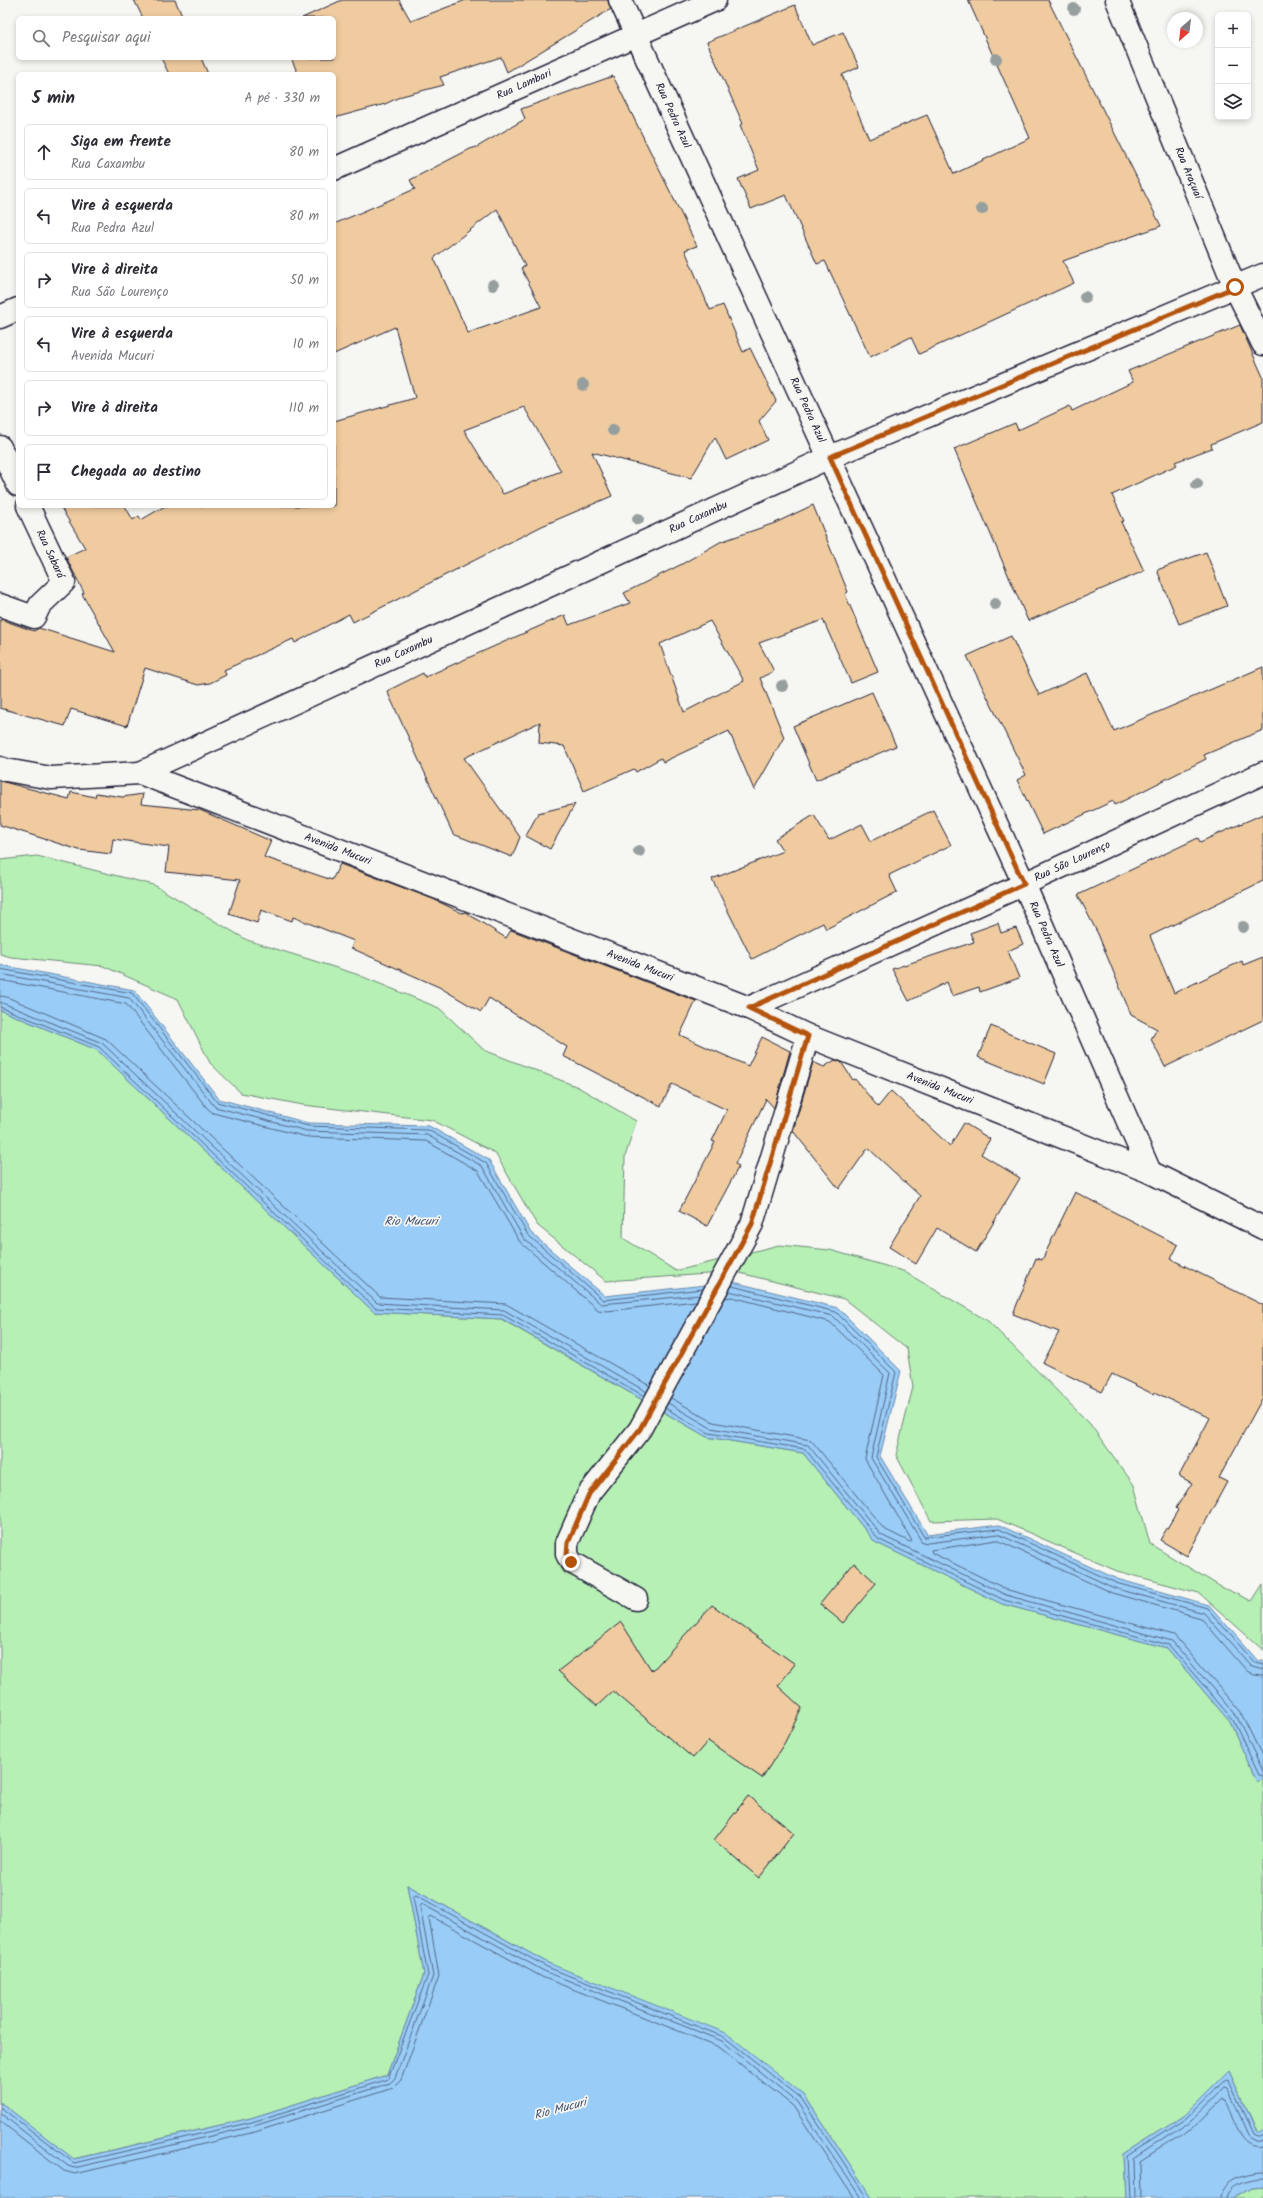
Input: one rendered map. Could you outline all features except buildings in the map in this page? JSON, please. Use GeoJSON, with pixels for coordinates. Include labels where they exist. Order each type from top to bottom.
{"type":"FeatureCollection","features":[{"type":"Feature","properties":{"kind":"street","name":"Rua Pedra Azul"},"geometry":{"type":"LineString","coordinates":[[620,0],[1024,884],[1150,1172]]}},
{"type":"Feature","properties":{"kind":"street","name":"Rua Lambari"},"geometry":{"type":"LineString","coordinates":[[336,168],[715,0]]}},
{"type":"Feature","properties":{"kind":"street","name":"Rua Araçuaí"},"geometry":{"type":"LineString","coordinates":[[1117,0],[1235,287],[1263,344]]}},
{"type":"Feature","properties":{"kind":"street","name":"Rua Caxambu"},"geometry":{"type":"LineString","coordinates":[[140,773],[830,457],[1263,275]]}},
{"type":"Feature","properties":{"kind":"street"},"geometry":{"type":"LineString","coordinates":[[0,317],[16,310]]}},
{"type":"Feature","properties":{"kind":"street"},"geometry":{"type":"LineString","coordinates":[[0,447],[16,481]]}},
{"type":"Feature","properties":{"kind":"street","name":"Rua Sabará"},"geometry":{"type":"LineString","coordinates":[[0,605],[34,616],[40,605],[64,582],[29,508]]}},
{"type":"Feature","properties":{"kind":"street","name":"Avenida Mucuri"},"geometry":{"type":"LineString","coordinates":[[0,768],[51,778],[140,773],[749,1008],[808,1036],[1150,1172],[1263,1228]]}},
{"type":"Feature","properties":{"kind":"street","name":"Rua São Lourenço"},"geometry":{"type":"LineString","coordinates":[[749,1008],[1024,884],[1263,773]]}},
{"type":"Feature","properties":{"kind":"street"},"geometry":{"type":"LineString","coordinates":[[636,1599],[571,1562],[567,1554],[568,1543],[589,1494],[640,1429],[752,1224],[808,1036]]}},
{"type":"Feature","properties":{"kind":"green space"},"geometry":{"type":"Polygon","coordinates":[[[37,856],[154,885],[247,940],[356,974],[439,1008],[484,1050],[578,1087],[636,1121],[625,1157],[623,1238],[676,1271],[779,1245],[830,1250],[903,1271],[988,1321],[1090,1424],[1134,1485],[1150,1544],[1221,1587],[1252,1601],[1263,1584],[1263,1650],[1199,1593],[1117,1571],[997,1519],[931,1521],[896,1455],[913,1387],[907,1349],[844,1299],[736,1272],[606,1281],[537,1225],[495,1153],[432,1120],[303,1105],[241,1093],[210,1063],[178,999],[103,966],[11,957],[0,954],[0,860],[37,856]]]}},
{"type":"Feature","properties":{"kind":"green space"},"geometry":{"type":"Polygon","coordinates":[[[0,1010],[97,1050],[374,1312],[501,1319],[707,1437],[803,1453],[875,1542],[1002,1604],[1167,1648],[1230,1722],[1257,1782],[1263,1779],[1263,2127],[1257,2132],[1229,2071],[1184,2116],[1124,2154],[1126,2198],[872,2198],[804,2095],[548,1963],[407,1885],[424,1974],[387,2075],[251,2118],[73,2159],[0,2102],[0,1010]]]}},
{"type":"Feature","properties":{"kind":"green space"},"geometry":{"type":"Polygon","coordinates":[[[1263,2186],[1263,2198],[1233,2198],[1251,2187],[1263,2186]]]}},
{"type":"Feature","properties":{"kind":"water","name":"Rio Mucuri"},"geometry":{"type":"Polygon","coordinates":[[[0,965],[134,990],[219,1099],[308,1123],[429,1126],[489,1160],[531,1233],[605,1296],[733,1282],[838,1308],[901,1371],[880,1456],[927,1534],[999,1525],[1117,1579],[1209,1605],[1258,1661],[1263,1661],[1263,1779],[1257,1782],[1230,1722],[1167,1648],[1002,1604],[875,1542],[803,1453],[707,1437],[502,1319],[374,1312],[97,1050],[0,1010],[0,965]]]}},
{"type":"Feature","properties":{"kind":"water","name":"Rio Mucuri"},"geometry":{"type":"Polygon","coordinates":[[[407,1885],[548,1963],[726,2033],[804,2095],[872,2198],[0,2198],[0,2102],[74,2159],[251,2118],[387,2075],[424,1974],[407,1885]]]}},
{"type":"Feature","properties":{"kind":"water"},"geometry":{"type":"Polygon","coordinates":[[[1229,2071],[1256,2131],[1263,2127],[1263,2186],[1251,2187],[1233,2198],[1126,2198],[1124,2154],[1184,2116],[1229,2071]]]}},
{"type":"Feature","properties":{"kind":"route"},"geometry":{"type":"LineString","coordinates":[[571,1562],[567,1554],[568,1543],[589,1494],[640,1429],[752,1224],[808,1036],[749,1008],[1024,884],[830,457],[1235,287]]}}]}
